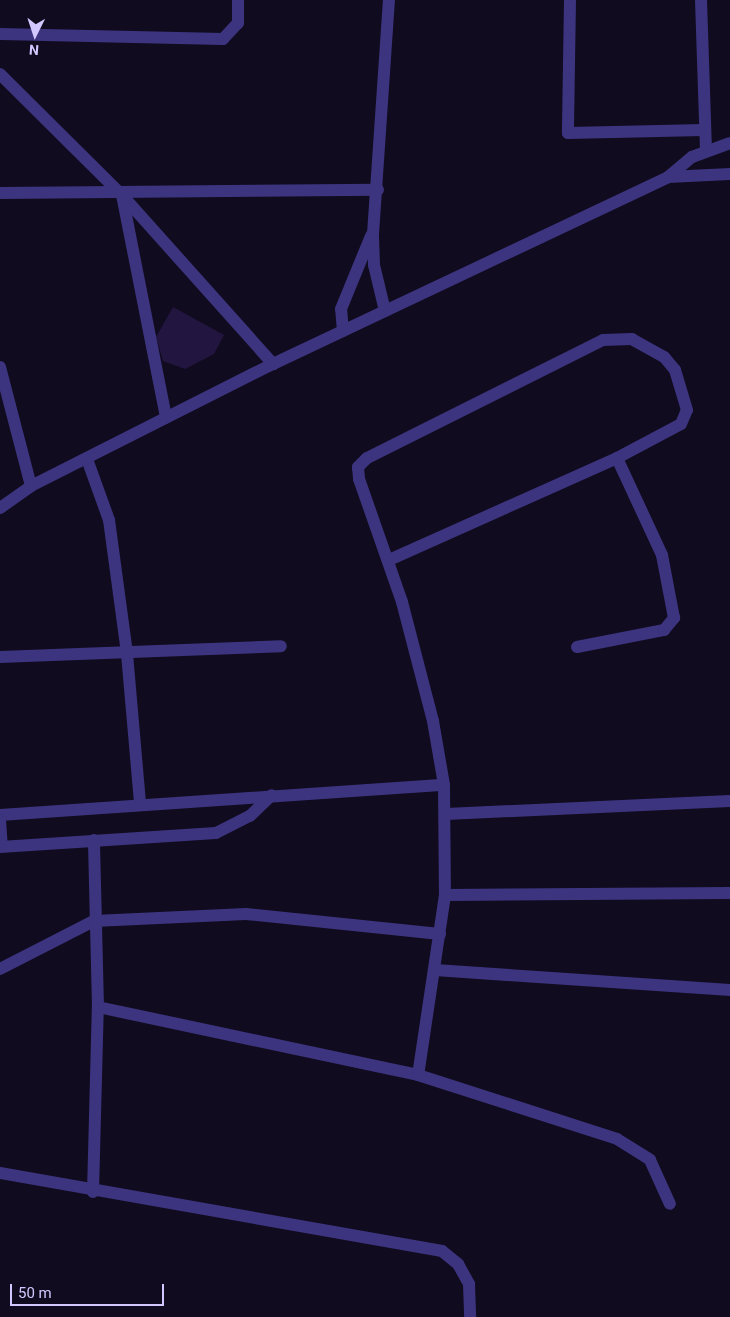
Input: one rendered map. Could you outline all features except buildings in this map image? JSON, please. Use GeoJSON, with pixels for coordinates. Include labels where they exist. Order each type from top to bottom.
{"type":"FeatureCollection","features":[{"type":"Feature","properties":{"kind":"street"},"geometry":{"type":"LineString","coordinates":[[0,34],[223,40],[238,24],[238,0]]}},
{"type":"Feature","properties":{"kind":"street"},"geometry":{"type":"LineString","coordinates":[[385,310],[374,265],[372,234],[378,190],[389,0]]}},
{"type":"Feature","properties":{"kind":"street"},"geometry":{"type":"LineString","coordinates":[[570,0],[568,133],[704,130]]}},
{"type":"Feature","properties":{"kind":"street"},"geometry":{"type":"LineString","coordinates":[[700,0],[706,151]]}},
{"type":"Feature","properties":{"kind":"street"},"geometry":{"type":"LineString","coordinates":[[0,74],[122,196],[273,364]]}},
{"type":"Feature","properties":{"kind":"street"},"geometry":{"type":"LineString","coordinates":[[0,508],[31,486],[273,364],[668,176],[706,151],[730,143]]}},
{"type":"Feature","properties":{"kind":"street"},"geometry":{"type":"LineString","coordinates":[[668,176],[730,174]]}},
{"type":"Feature","properties":{"kind":"street"},"geometry":{"type":"LineString","coordinates":[[0,193],[122,196],[378,190]]}},
{"type":"Feature","properties":{"kind":"street"},"geometry":{"type":"LineString","coordinates":[[122,196],[166,418]]}},
{"type":"Feature","properties":{"kind":"street"},"geometry":{"type":"LineString","coordinates":[[343,331],[341,308],[372,234]]}},
{"type":"Feature","properties":{"kind":"street"},"geometry":{"type":"LineString","coordinates":[[389,560],[617,458],[681,424],[687,410],[670,363],[640,343],[622,338],[595,343],[362,462],[359,479],[389,560],[433,721],[444,785],[446,814],[445,895],[418,1075]]}},
{"type":"Feature","properties":{"kind":"street"},"geometry":{"type":"LineString","coordinates":[[0,367],[31,486]]}},
{"type":"Feature","properties":{"kind":"street"},"geometry":{"type":"LineString","coordinates":[[577,647],[664,630],[674,618],[662,554],[617,458]]}},
{"type":"Feature","properties":{"kind":"street"},"geometry":{"type":"LineString","coordinates":[[87,459],[107,512],[127,654],[140,804]]}},
{"type":"Feature","properties":{"kind":"street"},"geometry":{"type":"LineString","coordinates":[[0,657],[127,654],[281,646]]}},
{"type":"Feature","properties":{"kind":"street"},"geometry":{"type":"LineString","coordinates":[[0,815],[272,795],[444,785]]}},
{"type":"Feature","properties":{"kind":"street"},"geometry":{"type":"LineString","coordinates":[[0,820],[1,846],[216,833],[250,816],[272,795]]}},
{"type":"Feature","properties":{"kind":"street"},"geometry":{"type":"LineString","coordinates":[[446,814],[730,801]]}},
{"type":"Feature","properties":{"kind":"street"},"geometry":{"type":"LineString","coordinates":[[92,1192],[98,1007],[94,920],[94,840]]}},
{"type":"Feature","properties":{"kind":"street"},"geometry":{"type":"LineString","coordinates":[[445,895],[730,893]]}},
{"type":"Feature","properties":{"kind":"street"},"geometry":{"type":"LineString","coordinates":[[0,969],[94,920],[246,914],[440,934]]}},
{"type":"Feature","properties":{"kind":"street"},"geometry":{"type":"LineString","coordinates":[[435,970],[730,990]]}},
{"type":"Feature","properties":{"kind":"street"},"geometry":{"type":"LineString","coordinates":[[98,1007],[418,1075],[637,1148],[663,1180],[670,1204]]}},
{"type":"Feature","properties":{"kind":"street"},"geometry":{"type":"LineString","coordinates":[[0,1173],[92,1192],[442,1251],[458,1264],[469,1284],[470,1317]]}}]}
